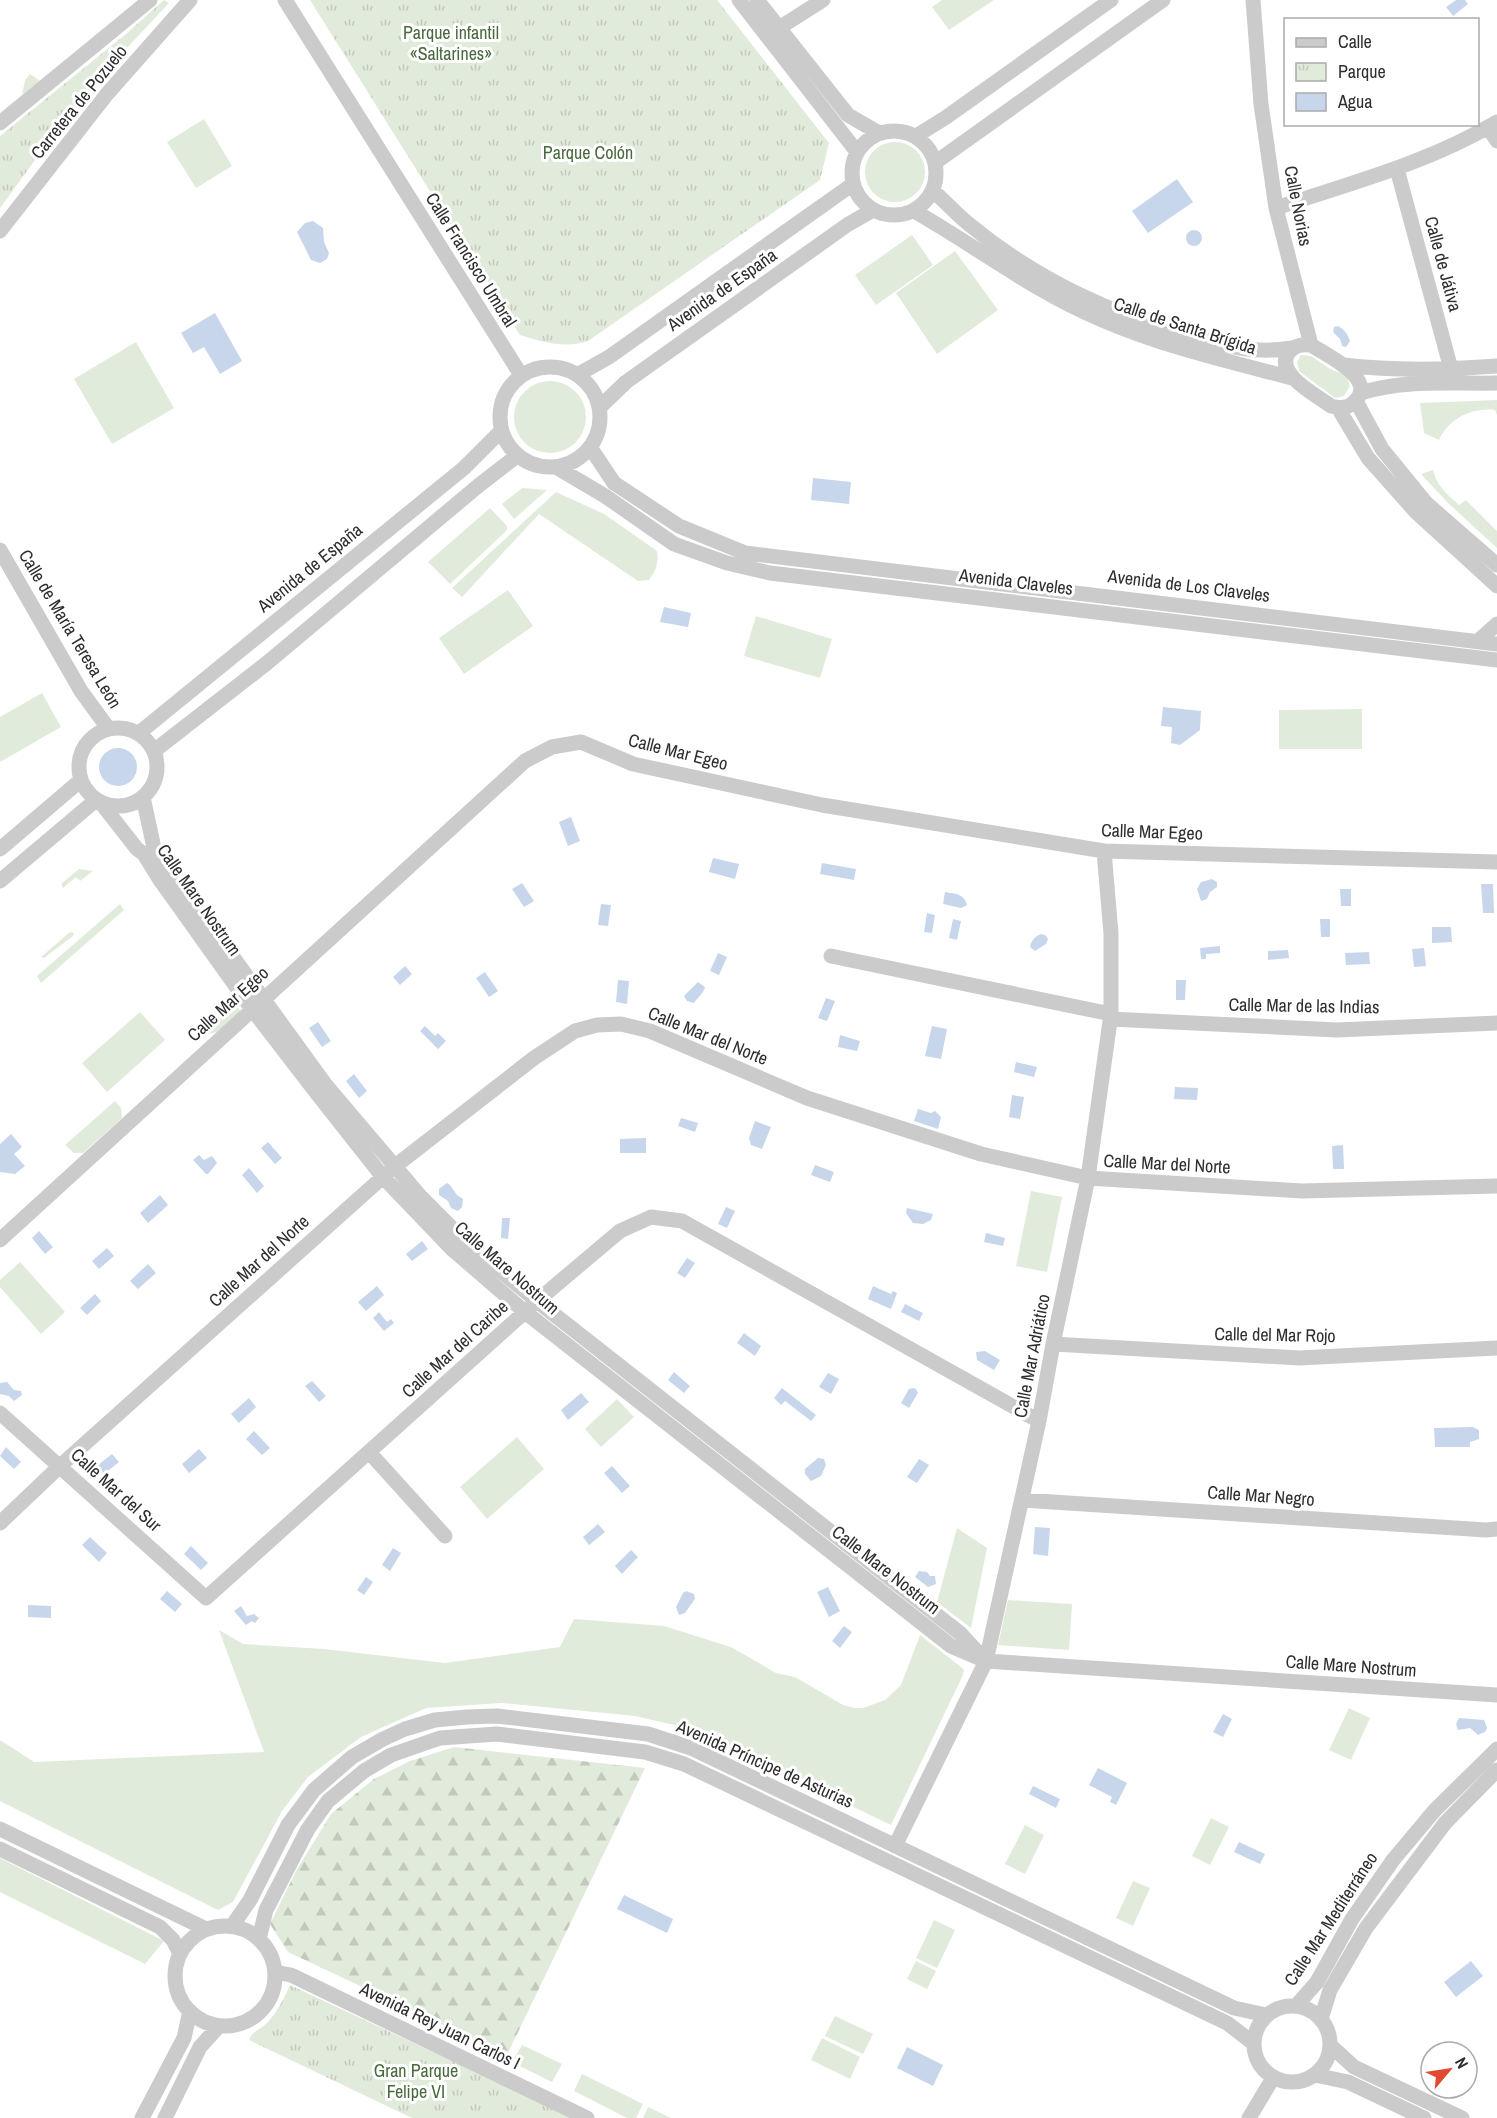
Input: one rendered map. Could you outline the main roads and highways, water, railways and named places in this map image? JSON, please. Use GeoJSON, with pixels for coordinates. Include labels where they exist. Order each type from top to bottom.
{"type":"FeatureCollection","features":[{"type":"Feature","properties":{"kind":"water"},"geometry":{"type":"Polygon","coordinates":[[[1456,0],[1465,0],[1468,4],[1453,16],[1446,7],[1456,0]]]}},
{"type":"Feature","properties":{"kind":"water"},"geometry":{"type":"Polygon","coordinates":[[[1177,179],[1193,202],[1148,233],[1132,211],[1177,179]]]}},
{"type":"Feature","properties":{"kind":"water"},"geometry":{"type":"Polygon","coordinates":[[[313,221],[323,228],[324,242],[329,253],[327,259],[320,263],[311,260],[297,232],[305,223],[313,221]]]}},
{"type":"Feature","properties":{"kind":"water"},"geometry":{"type":"Polygon","coordinates":[[[1194,230],[1200,232],[1202,238],[1200,244],[1194,246],[1188,244],[1186,238],[1188,232],[1194,230]]]}},
{"type":"Feature","properties":{"kind":"water"},"geometry":{"type":"Polygon","coordinates":[[[215,313],[242,361],[220,374],[204,347],[193,353],[181,333],[215,313]]]}},
{"type":"Feature","properties":{"kind":"water"},"geometry":{"type":"Polygon","coordinates":[[[1338,326],[1346,332],[1349,338],[1350,341],[1346,347],[1342,346],[1340,339],[1333,332],[1334,327],[1338,326]]]}},
{"type":"Feature","properties":{"kind":"water"},"geometry":{"type":"Polygon","coordinates":[[[813,478],[851,482],[849,504],[811,500],[813,478]]]}},
{"type":"Feature","properties":{"kind":"water"},"geometry":{"type":"Polygon","coordinates":[[[664,607],[691,613],[688,627],[660,622],[664,607]]]}},
{"type":"Feature","properties":{"kind":"water"},"geometry":{"type":"Polygon","coordinates":[[[1163,707],[1201,711],[1200,730],[1180,745],[1171,743],[1172,727],[1161,726],[1163,707]]]}},
{"type":"Feature","properties":{"kind":"water"},"geometry":{"type":"Polygon","coordinates":[[[118,748],[131,754],[137,767],[131,780],[118,786],[105,780],[99,767],[105,754],[118,748]]]}},
{"type":"Feature","properties":{"kind":"water"},"geometry":{"type":"Polygon","coordinates":[[[571,817],[580,841],[568,846],[559,822],[571,817]]]}},
{"type":"Feature","properties":{"kind":"water"},"geometry":{"type":"Polygon","coordinates":[[[713,858],[739,864],[735,879],[709,872],[713,858]]]}},
{"type":"Feature","properties":{"kind":"water"},"geometry":{"type":"Polygon","coordinates":[[[822,863],[856,869],[854,880],[820,874],[822,863]]]}},
{"type":"Feature","properties":{"kind":"water"},"geometry":{"type":"Polygon","coordinates":[[[1212,879],[1217,882],[1217,887],[1210,892],[1207,899],[1201,901],[1197,889],[1201,882],[1212,879]]]}},
{"type":"Feature","properties":{"kind":"water"},"geometry":{"type":"Polygon","coordinates":[[[522,883],[534,901],[524,907],[512,889],[522,883]]]}},
{"type":"Feature","properties":{"kind":"water"},"geometry":{"type":"Polygon","coordinates":[[[1481,884],[1493,884],[1494,913],[1483,913],[1481,884]]]}},
{"type":"Feature","properties":{"kind":"water"},"geometry":{"type":"Polygon","coordinates":[[[1340,889],[1351,889],[1351,906],[1341,906],[1340,889]]]}},
{"type":"Feature","properties":{"kind":"water"},"geometry":{"type":"Polygon","coordinates":[[[945,892],[961,896],[967,905],[961,908],[943,904],[945,892]]]}},
{"type":"Feature","properties":{"kind":"water"},"geometry":{"type":"Polygon","coordinates":[[[601,904],[611,905],[608,926],[598,925],[601,904]]]}},
{"type":"Feature","properties":{"kind":"water"},"geometry":{"type":"Polygon","coordinates":[[[927,913],[935,915],[932,933],[924,932],[927,913]]]}},
{"type":"Feature","properties":{"kind":"water"},"geometry":{"type":"Polygon","coordinates":[[[953,919],[961,921],[957,940],[949,938],[953,919]]]}},
{"type":"Feature","properties":{"kind":"water"},"geometry":{"type":"Polygon","coordinates":[[[1320,919],[1330,919],[1330,937],[1321,937],[1320,919]]]}},
{"type":"Feature","properties":{"kind":"water"},"geometry":{"type":"Polygon","coordinates":[[[1432,927],[1451,927],[1452,942],[1432,943],[1432,927]]]}},
{"type":"Feature","properties":{"kind":"water"},"geometry":{"type":"Polygon","coordinates":[[[1041,934],[1048,939],[1046,944],[1035,951],[1030,947],[1032,941],[1041,934]]]}},
{"type":"Feature","properties":{"kind":"water"},"geometry":{"type":"Polygon","coordinates":[[[1220,946],[1220,953],[1206,954],[1206,959],[1201,959],[1200,948],[1220,946]]]}},
{"type":"Feature","properties":{"kind":"water"},"geometry":{"type":"Polygon","coordinates":[[[1424,948],[1426,966],[1414,967],[1412,949],[1424,948]]]}},
{"type":"Feature","properties":{"kind":"water"},"geometry":{"type":"Polygon","coordinates":[[[1288,950],[1289,958],[1268,960],[1268,951],[1288,950]]]}},
{"type":"Feature","properties":{"kind":"water"},"geometry":{"type":"Polygon","coordinates":[[[1369,952],[1370,964],[1346,965],[1345,953],[1369,952]]]}},
{"type":"Feature","properties":{"kind":"water"},"geometry":{"type":"Polygon","coordinates":[[[718,953],[727,957],[719,975],[710,971],[718,953]]]}},
{"type":"Feature","properties":{"kind":"water"},"geometry":{"type":"Polygon","coordinates":[[[405,966],[412,974],[400,985],[393,977],[405,966]]]}},
{"type":"Feature","properties":{"kind":"water"},"geometry":{"type":"Polygon","coordinates":[[[485,972],[498,991],[489,997],[476,978],[485,972]]]}},
{"type":"Feature","properties":{"kind":"water"},"geometry":{"type":"Polygon","coordinates":[[[618,980],[629,981],[627,1004],[616,1002],[618,980]]]}},
{"type":"Feature","properties":{"kind":"water"},"geometry":{"type":"Polygon","coordinates":[[[1176,980],[1186,980],[1185,1000],[1176,1000],[1176,980]]]}},
{"type":"Feature","properties":{"kind":"water"},"geometry":{"type":"Polygon","coordinates":[[[698,982],[705,987],[703,991],[694,1003],[687,1001],[684,996],[698,982]]]}},
{"type":"Feature","properties":{"kind":"water"},"geometry":{"type":"Polygon","coordinates":[[[826,998],[835,1001],[827,1021],[818,1018],[826,998]]]}},
{"type":"Feature","properties":{"kind":"water"},"geometry":{"type":"Polygon","coordinates":[[[318,1022],[331,1041],[322,1047],[309,1028],[318,1022]]]}},
{"type":"Feature","properties":{"kind":"water"},"geometry":{"type":"Polygon","coordinates":[[[425,1026],[435,1036],[438,1033],[446,1041],[438,1049],[420,1031],[425,1026]]]}},
{"type":"Feature","properties":{"kind":"water"},"geometry":{"type":"Polygon","coordinates":[[[932,1026],[947,1029],[941,1059],[925,1056],[932,1026]]]}},
{"type":"Feature","properties":{"kind":"water"},"geometry":{"type":"Polygon","coordinates":[[[840,1035],[860,1041],[857,1051],[838,1047],[840,1035]]]}},
{"type":"Feature","properties":{"kind":"water"},"geometry":{"type":"Polygon","coordinates":[[[1016,1062],[1037,1067],[1034,1077],[1014,1072],[1016,1062]]]}},
{"type":"Feature","properties":{"kind":"water"},"geometry":{"type":"Polygon","coordinates":[[[354,1074],[367,1091],[359,1098],[346,1081],[354,1074]]]}},
{"type":"Feature","properties":{"kind":"water"},"geometry":{"type":"Polygon","coordinates":[[[1175,1087],[1198,1088],[1197,1100],[1174,1099],[1175,1087]]]}},
{"type":"Feature","properties":{"kind":"water"},"geometry":{"type":"Polygon","coordinates":[[[1012,1095],[1024,1097],[1020,1119],[1009,1117],[1012,1095]]]}},
{"type":"Feature","properties":{"kind":"water"},"geometry":{"type":"Polygon","coordinates":[[[918,1109],[931,1113],[935,1111],[941,1117],[938,1129],[914,1121],[918,1109]]]}},
{"type":"Feature","properties":{"kind":"water"},"geometry":{"type":"Polygon","coordinates":[[[681,1118],[698,1123],[695,1132],[678,1126],[681,1118]]]}},
{"type":"Feature","properties":{"kind":"water"},"geometry":{"type":"Polygon","coordinates":[[[755,1121],[771,1127],[762,1149],[751,1145],[749,1138],[755,1121]]]}},
{"type":"Feature","properties":{"kind":"water"},"geometry":{"type":"Polygon","coordinates":[[[11,1134],[22,1147],[14,1154],[25,1166],[15,1174],[0,1172],[0,1144],[11,1134]]]}},
{"type":"Feature","properties":{"kind":"water"},"geometry":{"type":"Polygon","coordinates":[[[646,1138],[646,1153],[620,1153],[620,1139],[646,1138]]]}},
{"type":"Feature","properties":{"kind":"water"},"geometry":{"type":"Polygon","coordinates":[[[268,1142],[282,1158],[275,1164],[261,1148],[268,1142]]]}},
{"type":"Feature","properties":{"kind":"water"},"geometry":{"type":"Polygon","coordinates":[[[1343,1145],[1344,1169],[1333,1169],[1332,1146],[1343,1145]]]}},
{"type":"Feature","properties":{"kind":"water"},"geometry":{"type":"Polygon","coordinates":[[[199,1155],[204,1160],[212,1156],[217,1163],[208,1174],[193,1160],[199,1155]]]}},
{"type":"Feature","properties":{"kind":"water"},"geometry":{"type":"Polygon","coordinates":[[[815,1165],[834,1172],[830,1182],[811,1175],[815,1165]]]}},
{"type":"Feature","properties":{"kind":"water"},"geometry":{"type":"Polygon","coordinates":[[[249,1168],[264,1186],[257,1193],[242,1175],[249,1168]]]}},
{"type":"Feature","properties":{"kind":"water"},"geometry":{"type":"Polygon","coordinates":[[[447,1183],[463,1199],[462,1207],[458,1211],[451,1208],[448,1201],[439,1195],[439,1189],[447,1183]]]}},
{"type":"Feature","properties":{"kind":"water"},"geometry":{"type":"Polygon","coordinates":[[[160,1195],[168,1205],[148,1223],[140,1213],[160,1195]]]}},
{"type":"Feature","properties":{"kind":"water"},"geometry":{"type":"Polygon","coordinates":[[[726,1207],[735,1211],[727,1228],[718,1224],[726,1207]]]}},
{"type":"Feature","properties":{"kind":"water"},"geometry":{"type":"Polygon","coordinates":[[[907,1208],[933,1214],[931,1220],[923,1224],[913,1223],[906,1213],[907,1208]]]}},
{"type":"Feature","properties":{"kind":"water"},"geometry":{"type":"Polygon","coordinates":[[[502,1218],[510,1218],[508,1239],[501,1238],[502,1218]]]}},
{"type":"Feature","properties":{"kind":"water"},"geometry":{"type":"Polygon","coordinates":[[[39,1231],[53,1247],[45,1254],[32,1238],[39,1231]]]}},
{"type":"Feature","properties":{"kind":"water"},"geometry":{"type":"Polygon","coordinates":[[[986,1233],[1005,1238],[1003,1246],[984,1242],[986,1233]]]}},
{"type":"Feature","properties":{"kind":"water"},"geometry":{"type":"Polygon","coordinates":[[[422,1241],[428,1249],[412,1261],[406,1254],[422,1241]]]}},
{"type":"Feature","properties":{"kind":"water"},"geometry":{"type":"Polygon","coordinates":[[[107,1248],[114,1256],[99,1269],[92,1261],[107,1248]]]}},
{"type":"Feature","properties":{"kind":"water"},"geometry":{"type":"Polygon","coordinates":[[[687,1258],[695,1263],[685,1278],[677,1273],[687,1258]]]}},
{"type":"Feature","properties":{"kind":"water"},"geometry":{"type":"Polygon","coordinates":[[[148,1264],[156,1273],[138,1289],[130,1281],[148,1264]]]}},
{"type":"Feature","properties":{"kind":"water"},"geometry":{"type":"Polygon","coordinates":[[[377,1286],[384,1295],[366,1311],[358,1302],[377,1286]]]}},
{"type":"Feature","properties":{"kind":"water"},"geometry":{"type":"Polygon","coordinates":[[[873,1286],[891,1294],[893,1291],[897,1293],[891,1309],[868,1299],[873,1286]]]}},
{"type":"Feature","properties":{"kind":"water"},"geometry":{"type":"Polygon","coordinates":[[[95,1294],[101,1301],[87,1315],[80,1308],[95,1294]]]}},
{"type":"Feature","properties":{"kind":"water"},"geometry":{"type":"Polygon","coordinates":[[[905,1304],[923,1313],[919,1321],[901,1312],[905,1304]]]}},
{"type":"Feature","properties":{"kind":"water"},"geometry":{"type":"Polygon","coordinates":[[[379,1312],[387,1322],[391,1319],[394,1323],[384,1331],[373,1318],[379,1312]]]}},
{"type":"Feature","properties":{"kind":"water"},"geometry":{"type":"Polygon","coordinates":[[[744,1333],[761,1346],[755,1356],[737,1343],[744,1333]]]}},
{"type":"Feature","properties":{"kind":"water"},"geometry":{"type":"Polygon","coordinates":[[[985,1351],[1000,1360],[994,1370],[977,1360],[976,1352],[985,1351]]]}},
{"type":"Feature","properties":{"kind":"water"},"geometry":{"type":"Polygon","coordinates":[[[674,1372],[690,1386],[684,1393],[668,1380],[674,1372]]]}},
{"type":"Feature","properties":{"kind":"water"},"geometry":{"type":"Polygon","coordinates":[[[828,1373],[839,1379],[831,1394],[819,1387],[828,1373]]]}},
{"type":"Feature","properties":{"kind":"water"},"geometry":{"type":"Polygon","coordinates":[[[312,1381],[326,1396],[319,1402],[305,1386],[312,1381]]]}},
{"type":"Feature","properties":{"kind":"water"},"geometry":{"type":"Polygon","coordinates":[[[7,1382],[14,1390],[21,1391],[22,1395],[14,1401],[9,1396],[0,1394],[0,1383],[7,1382]]]}},
{"type":"Feature","properties":{"kind":"water"},"geometry":{"type":"Polygon","coordinates":[[[782,1388],[816,1415],[811,1421],[785,1401],[781,1405],[774,1398],[782,1388]]]}},
{"type":"Feature","properties":{"kind":"water"},"geometry":{"type":"Polygon","coordinates":[[[913,1388],[918,1393],[909,1408],[901,1403],[909,1389],[913,1388]]]}},
{"type":"Feature","properties":{"kind":"water"},"geometry":{"type":"Polygon","coordinates":[[[581,1393],[589,1402],[568,1420],[561,1410],[581,1393]]]}},
{"type":"Feature","properties":{"kind":"water"},"geometry":{"type":"Polygon","coordinates":[[[249,1398],[256,1407],[239,1423],[231,1414],[249,1398]]]}},
{"type":"Feature","properties":{"kind":"water"},"geometry":{"type":"Polygon","coordinates":[[[1473,1427],[1479,1430],[1479,1439],[1470,1442],[1470,1447],[1435,1447],[1434,1428],[1473,1427]]]}},
{"type":"Feature","properties":{"kind":"water"},"geometry":{"type":"Polygon","coordinates":[[[254,1431],[270,1448],[262,1455],[246,1439],[254,1431]]]}},
{"type":"Feature","properties":{"kind":"water"},"geometry":{"type":"Polygon","coordinates":[[[6,1447],[21,1462],[14,1469],[0,1456],[6,1447]]]}},
{"type":"Feature","properties":{"kind":"water"},"geometry":{"type":"Polygon","coordinates":[[[199,1449],[207,1458],[189,1473],[182,1464],[199,1449]]]}},
{"type":"Feature","properties":{"kind":"water"},"geometry":{"type":"Polygon","coordinates":[[[112,1454],[119,1462],[104,1474],[97,1466],[112,1454]]]}},
{"type":"Feature","properties":{"kind":"water"},"geometry":{"type":"Polygon","coordinates":[[[818,1458],[824,1459],[826,1465],[821,1476],[811,1481],[805,1474],[805,1469],[818,1458]]]}},
{"type":"Feature","properties":{"kind":"water"},"geometry":{"type":"Polygon","coordinates":[[[919,1459],[929,1465],[917,1483],[907,1477],[919,1459]]]}},
{"type":"Feature","properties":{"kind":"water"},"geometry":{"type":"Polygon","coordinates":[[[612,1466],[630,1486],[622,1493],[604,1473],[612,1466]]]}},
{"type":"Feature","properties":{"kind":"water"},"geometry":{"type":"Polygon","coordinates":[[[598,1524],[605,1532],[589,1545],[583,1537],[598,1524]]]}},
{"type":"Feature","properties":{"kind":"water"},"geometry":{"type":"Polygon","coordinates":[[[1035,1527],[1050,1528],[1048,1556],[1033,1554],[1035,1527]]]}},
{"type":"Feature","properties":{"kind":"water"},"geometry":{"type":"Polygon","coordinates":[[[90,1537],[107,1553],[99,1562],[82,1545],[90,1537]]]}},
{"type":"Feature","properties":{"kind":"water"},"geometry":{"type":"Polygon","coordinates":[[[191,1546],[208,1563],[201,1570],[184,1554],[191,1546]]]}},
{"type":"Feature","properties":{"kind":"water"},"geometry":{"type":"Polygon","coordinates":[[[393,1548],[401,1553],[390,1571],[382,1565],[393,1548]]]}},
{"type":"Feature","properties":{"kind":"water"},"geometry":{"type":"Polygon","coordinates":[[[631,1550],[638,1557],[622,1574],[615,1566],[631,1550]]]}},
{"type":"Feature","properties":{"kind":"water"},"geometry":{"type":"Polygon","coordinates":[[[919,1571],[935,1576],[936,1584],[928,1587],[915,1577],[919,1571]]]}},
{"type":"Feature","properties":{"kind":"water"},"geometry":{"type":"Polygon","coordinates":[[[366,1577],[373,1582],[364,1595],[357,1590],[366,1577]]]}},
{"type":"Feature","properties":{"kind":"water"},"geometry":{"type":"Polygon","coordinates":[[[828,1587],[840,1611],[829,1617],[817,1592],[828,1587]]]}},
{"type":"Feature","properties":{"kind":"water"},"geometry":{"type":"Polygon","coordinates":[[[167,1591],[182,1604],[175,1612],[160,1599],[167,1591]]]}},
{"type":"Feature","properties":{"kind":"water"},"geometry":{"type":"Polygon","coordinates":[[[686,1591],[694,1594],[695,1599],[685,1613],[679,1615],[676,1607],[686,1591]]]}},
{"type":"Feature","properties":{"kind":"water"},"geometry":{"type":"Polygon","coordinates":[[[28,1605],[51,1606],[51,1618],[28,1617],[28,1605]]]}},
{"type":"Feature","properties":{"kind":"water"},"geometry":{"type":"Polygon","coordinates":[[[241,1606],[247,1616],[254,1614],[259,1618],[255,1623],[252,1621],[246,1625],[234,1611],[241,1606]]]}},
{"type":"Feature","properties":{"kind":"water"},"geometry":{"type":"Polygon","coordinates":[[[844,1626],[852,1632],[840,1648],[832,1641],[844,1626]]]}},
{"type":"Feature","properties":{"kind":"water"},"geometry":{"type":"Polygon","coordinates":[[[1223,1714],[1232,1719],[1223,1737],[1213,1732],[1223,1714]]]}},
{"type":"Feature","properties":{"kind":"water"},"geometry":{"type":"Polygon","coordinates":[[[1459,1718],[1484,1720],[1487,1728],[1485,1732],[1478,1735],[1470,1728],[1458,1730],[1456,1724],[1459,1718]]]}},
{"type":"Feature","properties":{"kind":"water"},"geometry":{"type":"Polygon","coordinates":[[[1098,1768],[1127,1783],[1116,1805],[1110,1802],[1112,1797],[1089,1785],[1098,1768]]]}},
{"type":"Feature","properties":{"kind":"water"},"geometry":{"type":"Polygon","coordinates":[[[1033,1786],[1060,1799],[1056,1808],[1029,1794],[1033,1786]]]}},
{"type":"Feature","properties":{"kind":"water"},"geometry":{"type":"Polygon","coordinates":[[[1239,1842],[1265,1854],[1260,1864],[1234,1852],[1239,1842]]]}},
{"type":"Feature","properties":{"kind":"water"},"geometry":{"type":"Polygon","coordinates":[[[624,1895],[673,1919],[667,1933],[617,1909],[624,1895]]]}},
{"type":"Feature","properties":{"kind":"water"},"geometry":{"type":"Polygon","coordinates":[[[1471,1961],[1483,1976],[1456,1997],[1444,1982],[1471,1961]]]}},
{"type":"Feature","properties":{"kind":"water"},"geometry":{"type":"Polygon","coordinates":[[[907,2047],[943,2065],[933,2086],[897,2068],[907,2047]]]}},
{"type":"Feature","properties":{"kind":"park label","name":"Parque infantil «Saltarines»"},"geometry":{"type":"Point","coordinates":[451,43]}},
{"type":"Feature","properties":{"kind":"park label","name":"Parque Colón"},"geometry":{"type":"Point","coordinates":[588,153]}},
{"type":"Feature","properties":{"kind":"park label","name":"Gran Parque Felipe VI"},"geometry":{"type":"Point","coordinates":[416,2081]}}]}
